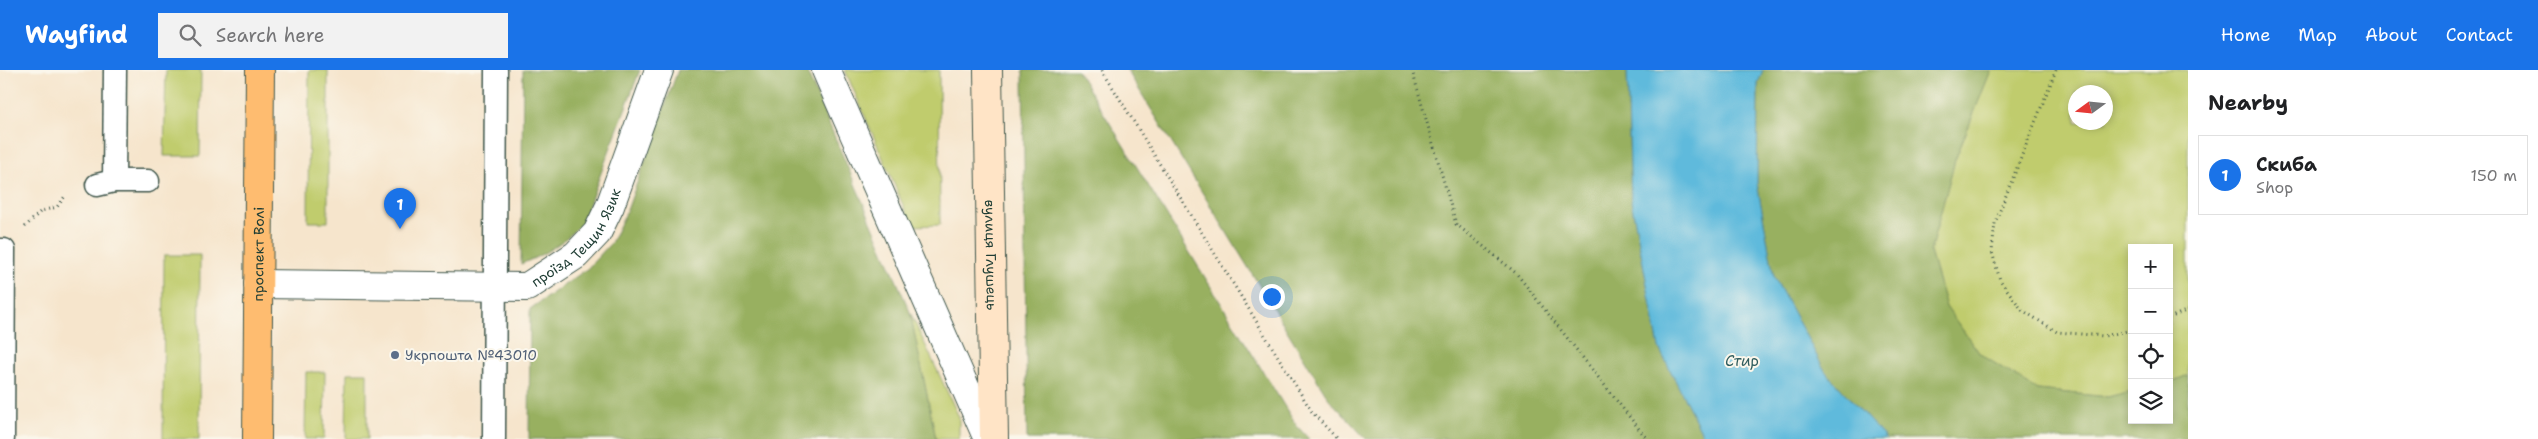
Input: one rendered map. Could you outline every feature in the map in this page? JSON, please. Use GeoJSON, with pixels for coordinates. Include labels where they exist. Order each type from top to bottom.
{"type":"FeatureCollection","features":[{"type":"Feature","properties":{"kind":"main road","name":"проспект Волі"},"geometry":{"type":"LineString","coordinates":[[257,439],[260,70]]}},
{"type":"Feature","properties":{"kind":"street","name":"проїзд Тещин Язик"},"geometry":{"type":"LineString","coordinates":[[258,284],[527,287],[576,256],[597,233],[610,206],[659,70]]}},
{"type":"Feature","properties":{"kind":"street"},"geometry":{"type":"LineString","coordinates":[[826,70],[988,439]]}},
{"type":"Feature","properties":{"kind":"street","name":"вулиця Глушець"},"geometry":{"type":"LineString","coordinates":[[988,70],[994,439]]}},
{"type":"Feature","properties":{"kind":"lane"},"geometry":{"type":"LineString","coordinates":[[115,70],[106,183],[148,182]]}},
{"type":"Feature","properties":{"kind":"lane"},"geometry":{"type":"LineString","coordinates":[[494,439],[496,70]]}},
{"type":"Feature","properties":{"kind":"lane"},"geometry":{"type":"LineString","coordinates":[[2,250],[2,407],[4,439]]}},
{"type":"Feature","properties":{"kind":"path"},"geometry":{"type":"LineString","coordinates":[[1102,70],[1312,412],[1337,439]]}},
{"type":"Feature","properties":{"kind":"path"},"geometry":{"type":"LineString","coordinates":[[1412,70],[1456,224],[1516,273],[1648,439]]}},
{"type":"Feature","properties":{"kind":"path"},"geometry":{"type":"LineString","coordinates":[[2056,70],[1995,223],[1992,252],[2000,280],[2022,310],[2057,332],[2104,336],[2128,331]]}},
{"type":"Feature","properties":{"kind":"path"},"geometry":{"type":"LineString","coordinates":[[2,250],[41,211],[57,207],[68,192]]}},
{"type":"Feature","properties":{"kind":"path"},"geometry":{"type":"LineString","coordinates":[[2173,316],[2188,310]]}},
{"type":"Feature","properties":{"kind":"green space"},"geometry":{"type":"Polygon","coordinates":[[[166,70],[201,70],[200,156],[164,156],[166,70]]]}},
{"type":"Feature","properties":{"kind":"green space"},"geometry":{"type":"Polygon","coordinates":[[[309,70],[328,70],[328,222],[308,222],[309,70]]]}},
{"type":"Feature","properties":{"kind":"green space"},"geometry":{"type":"Polygon","coordinates":[[[523,70],[640,70],[582,223],[554,247],[521,264],[523,70]]]}},
{"type":"Feature","properties":{"kind":"green space"},"geometry":{"type":"Polygon","coordinates":[[[678,70],[806,70],[910,312],[936,439],[529,439],[530,309],[587,269],[611,243],[626,213],[678,70]]]}},
{"type":"Feature","properties":{"kind":"green space"},"geometry":{"type":"Polygon","coordinates":[[[845,70],[939,70],[940,225],[912,226],[845,70]]]}},
{"type":"Feature","properties":{"kind":"green space"},"geometry":{"type":"Polygon","coordinates":[[[1023,70],[1077,70],[1296,425],[1309,439],[1027,439],[1023,70]]]}},
{"type":"Feature","properties":{"kind":"green space"},"geometry":{"type":"Polygon","coordinates":[[[1127,70],[1627,70],[1631,200],[1659,348],[1705,439],[1366,439],[1329,399],[1127,70]]]}},
{"type":"Feature","properties":{"kind":"green space"},"geometry":{"type":"Polygon","coordinates":[[[1763,70],[1991,70],[1955,160],[1930,252],[1946,307],[1980,354],[2037,390],[2108,397],[2128,392],[2128,424],[2173,424],[2173,381],[2188,375],[2188,439],[1886,439],[1825,371],[1774,277],[1757,183],[1758,83],[1763,70]]]}},
{"type":"Feature","properties":{"kind":"green space"},"geometry":{"type":"Polygon","coordinates":[[[1991,70],[2188,70],[2188,375],[2173,381],[2173,244],[2128,244],[2128,392],[2108,397],[2037,390],[1980,354],[1946,307],[1930,252],[1955,160],[1991,70]]]}},
{"type":"Feature","properties":{"kind":"green space"},"geometry":{"type":"Polygon","coordinates":[[[164,255],[200,255],[199,439],[163,439],[164,255]]]}},
{"type":"Feature","properties":{"kind":"green space"},"geometry":{"type":"Polygon","coordinates":[[[910,312],[959,417],[959,439],[936,439],[910,312]]]}},
{"type":"Feature","properties":{"kind":"green space"},"geometry":{"type":"Polygon","coordinates":[[[306,372],[325,372],[324,439],[305,439],[306,372]]]}},
{"type":"Feature","properties":{"kind":"green space"},"geometry":{"type":"Polygon","coordinates":[[[347,373],[367,373],[367,439],[346,439],[347,373]]]}},
{"type":"Feature","properties":{"kind":"water","name":"Стир"},"geometry":{"type":"Polygon","coordinates":[[[1627,70],[1763,70],[1758,83],[1757,183],[1774,277],[1825,371],[1886,439],[1705,439],[1659,348],[1631,200],[1627,70]]]}},
{"type":"Feature","properties":{"kind":"place","name":"Скиба"},"geometry":{"type":"Point","coordinates":[400,229]}},
{"type":"Feature","properties":{"kind":"place","name":"Укрпошта №43010"},"geometry":{"type":"Point","coordinates":[395,355]}}]}
